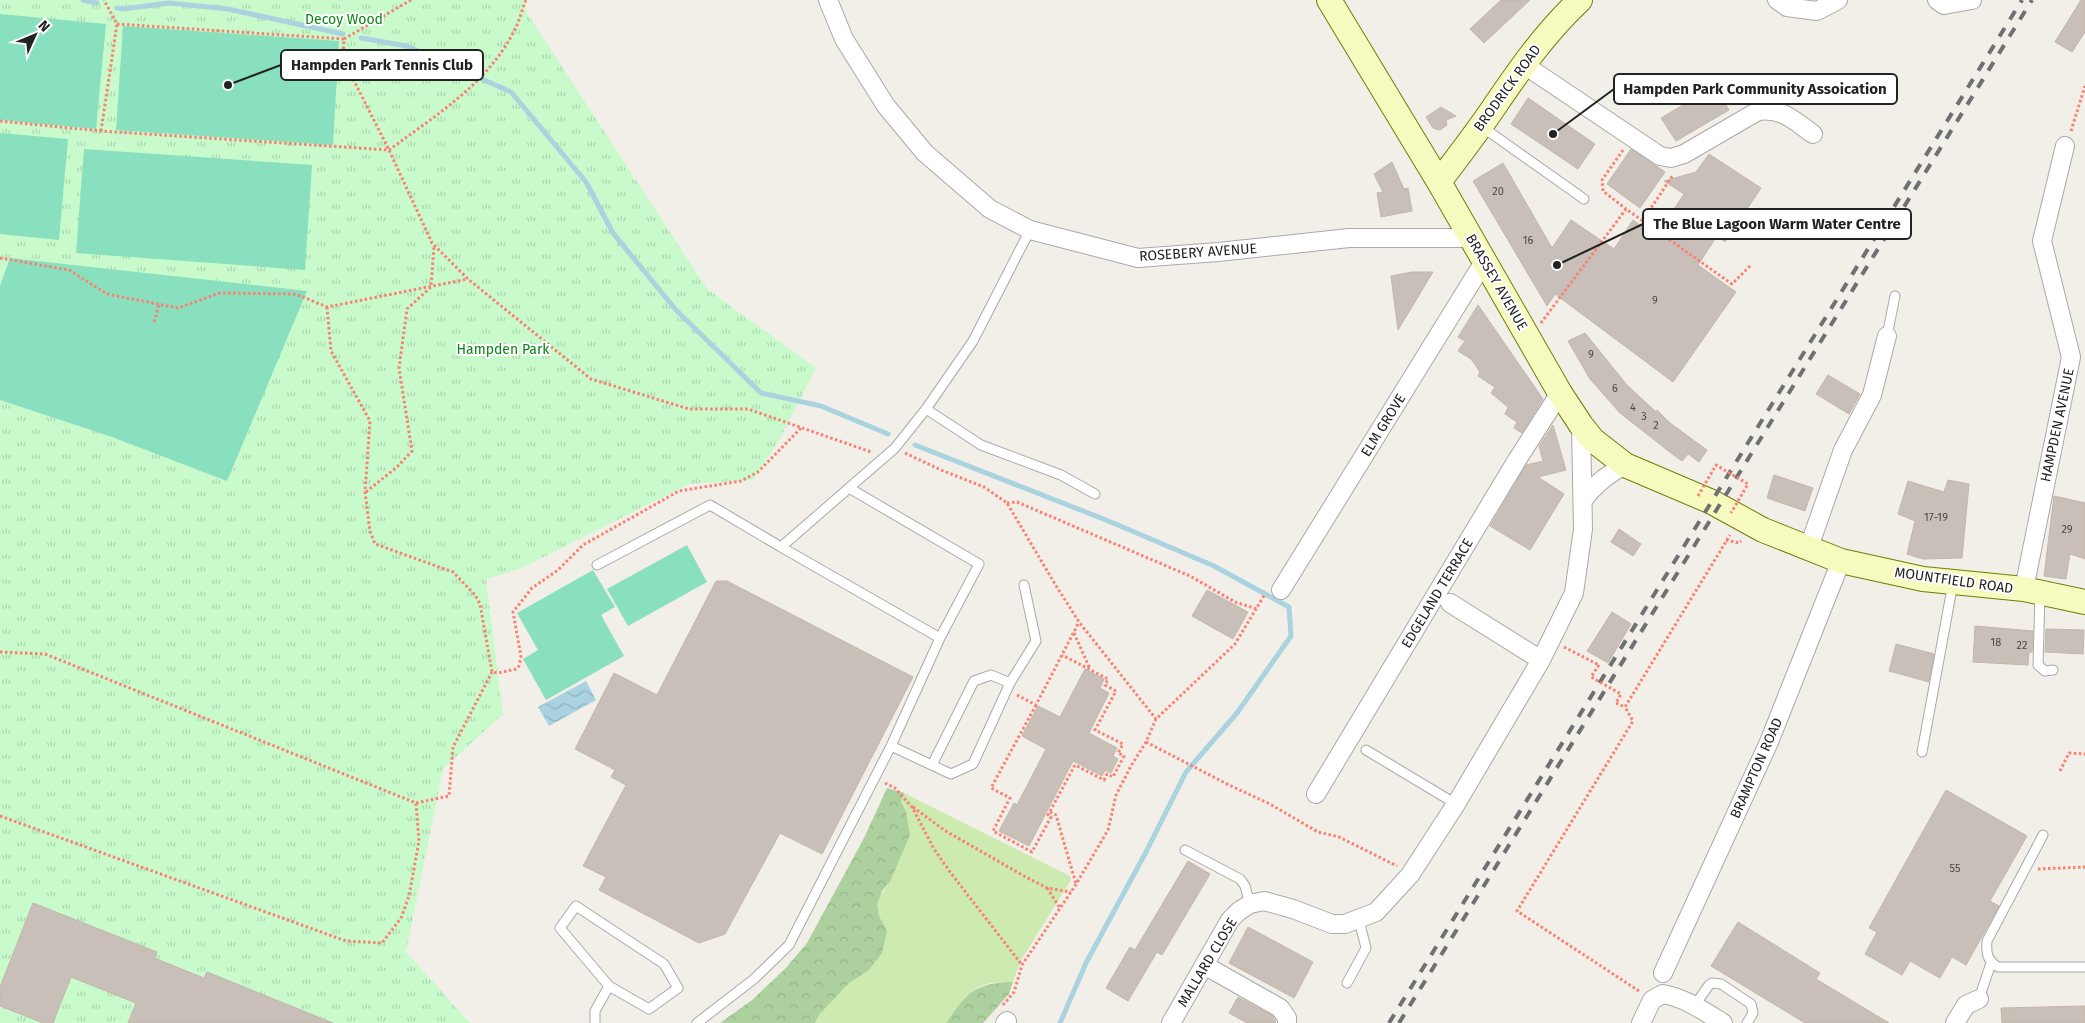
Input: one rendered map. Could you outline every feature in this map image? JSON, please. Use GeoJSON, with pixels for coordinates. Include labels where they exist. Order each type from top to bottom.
{"type":"FeatureCollection","features":[{"type":"Feature","properties":{"kind":"street","name":"ROSEBERY AVENUE"},"geometry":{"type":"LineString","coordinates":[[828,0],[844,39],[886,106],[925,153],[990,209],[1030,230],[1138,258],[1218,252],[1349,238],[1472,238]]}},
{"type":"Feature","properties":{"kind":"street","name":"BRASSEY AVENUE"},"geometry":{"type":"LineString","coordinates":[[1329,0],[1440,182],[1560,393],[1581,425],[1608,454],[1625,465],[1698,496],[1730,513]]}},
{"type":"Feature","properties":{"kind":"street","name":"BRODRICK ROAD"},"geometry":{"type":"LineString","coordinates":[[1440,182],[1523,64],[1556,23],[1580,0]]}},
{"type":"Feature","properties":{"kind":"street"},"geometry":{"type":"LineString","coordinates":[[1777,0],[1787,7],[1817,11],[1838,0]]}},
{"type":"Feature","properties":{"kind":"street"},"geometry":{"type":"LineString","coordinates":[[1938,0],[1944,5],[1972,0]]}},
{"type":"Feature","properties":{"kind":"street"},"geometry":{"type":"LineString","coordinates":[[1523,64],[1660,156],[1676,157],[1758,111],[1781,112],[1813,134]]}},
{"type":"Feature","properties":{"kind":"street","name":"HAMPDEN AVENUE"},"geometry":{"type":"LineString","coordinates":[[2032,591],[2072,356],[2042,241],[2065,146]]}},
{"type":"Feature","properties":{"kind":"street","name":"ELM GROVE"},"geometry":{"type":"LineString","coordinates":[[1281,590],[1485,260]]}},
{"type":"Feature","properties":{"kind":"street"},"geometry":{"type":"LineString","coordinates":[[1809,548],[1843,450],[1872,394],[1887,336]]}},
{"type":"Feature","properties":{"kind":"street","name":"EDGELAND TERRACE"},"geometry":{"type":"LineString","coordinates":[[1316,794],[1517,460],[1560,393]]}},
{"type":"Feature","properties":{"kind":"street"},"geometry":{"type":"LineString","coordinates":[[1250,904],[1264,901],[1276,903],[1332,924],[1345,924],[1376,912],[1410,874],[1456,804],[1541,660],[1574,593],[1583,529],[1581,425]]}},
{"type":"Feature","properties":{"kind":"street"},"geometry":{"type":"LineString","coordinates":[[1583,500],[1593,486],[1608,474],[1625,465]]}},
{"type":"Feature","properties":{"kind":"street","name":"MOUNTFIELD ROAD"},"geometry":{"type":"LineString","coordinates":[[1730,513],[1841,561],[1923,579],[1953,580],[2032,591],[2083,603]]}},
{"type":"Feature","properties":{"kind":"street","name":"BRAMPTON ROAD"},"geometry":{"type":"LineString","coordinates":[[1642,1023],[1661,986],[1769,742],[1841,561]]}},
{"type":"Feature","properties":{"kind":"street"},"geometry":{"type":"LineString","coordinates":[[1450,603],[1541,660]]}},
{"type":"Feature","properties":{"kind":"street","name":"MALLARD CLOSE"},"geometry":{"type":"LineString","coordinates":[[1171,1023],[1230,920],[1250,904]]}},
{"type":"Feature","properties":{"kind":"street"},"geometry":{"type":"LineString","coordinates":[[1204,966],[1280,1008],[1287,1018],[1287,1023]]}},
{"type":"Feature","properties":{"kind":"street"},"geometry":{"type":"LineString","coordinates":[[1661,986],[1674,996],[1723,1023]]}},
{"type":"Feature","properties":{"kind":"street"},"geometry":{"type":"LineString","coordinates":[[1955,1023],[1966,1005],[1979,1000]]}},
{"type":"Feature","properties":{"kind":"lane"},"geometry":{"type":"LineString","coordinates":[[1481,126],[1584,199]]}},
{"type":"Feature","properties":{"kind":"lane"},"geometry":{"type":"LineString","coordinates":[[781,547],[892,451],[926,409],[972,341],[1030,230]]}},
{"type":"Feature","properties":{"kind":"lane"},"geometry":{"type":"LineString","coordinates":[[1887,336],[1895,296]]}},
{"type":"Feature","properties":{"kind":"lane"},"geometry":{"type":"LineString","coordinates":[[926,409],[981,446],[1022,459],[1061,475],[1095,494]]}},
{"type":"Feature","properties":{"kind":"lane"},"geometry":{"type":"LineString","coordinates":[[697,1023],[754,979],[789,945],[890,746],[940,638],[979,564],[849,488]]}},
{"type":"Feature","properties":{"kind":"lane"},"geometry":{"type":"LineString","coordinates":[[597,566],[710,505],[940,638]]}},
{"type":"Feature","properties":{"kind":"lane"},"geometry":{"type":"LineString","coordinates":[[1922,752],[1953,580]]}},
{"type":"Feature","properties":{"kind":"lane"},"geometry":{"type":"LineString","coordinates":[[890,746],[951,774],[972,764],[1008,687],[1036,641],[1024,585]]}},
{"type":"Feature","properties":{"kind":"lane"},"geometry":{"type":"LineString","coordinates":[[2032,591],[2038,664],[2045,671],[2054,670]]}},
{"type":"Feature","properties":{"kind":"lane"},"geometry":{"type":"LineString","coordinates":[[932,765],[974,681],[991,675],[1008,687]]}},
{"type":"Feature","properties":{"kind":"lane"},"geometry":{"type":"LineString","coordinates":[[1366,750],[1456,804]]}},
{"type":"Feature","properties":{"kind":"lane"},"geometry":{"type":"LineString","coordinates":[[2043,835],[1987,941],[1986,956],[1998,968],[2085,967]]}},
{"type":"Feature","properties":{"kind":"lane"},"geometry":{"type":"LineString","coordinates":[[1185,850],[1240,879],[1245,886],[1250,904]]}},
{"type":"Feature","properties":{"kind":"lane"},"geometry":{"type":"LineString","coordinates":[[576,906],[664,964],[678,988],[649,1008],[609,986],[560,928],[576,906]]}},
{"type":"Feature","properties":{"kind":"lane"},"geometry":{"type":"LineString","coordinates":[[1346,983],[1366,948],[1359,920]]}},
{"type":"Feature","properties":{"kind":"lane"},"geometry":{"type":"LineString","coordinates":[[1979,1000],[1991,963]]}},
{"type":"Feature","properties":{"kind":"lane"},"geometry":{"type":"LineString","coordinates":[[1695,1006],[1709,985],[1712,983],[1721,984],[1751,1004],[1753,1013],[1746,1023]]}},
{"type":"Feature","properties":{"kind":"lane"},"geometry":{"type":"LineString","coordinates":[[595,1023],[595,1011],[609,986]]}},
{"type":"Feature","properties":{"kind":"path"},"geometry":{"type":"LineString","coordinates":[[101,131],[117,24],[104,0]]}},
{"type":"Feature","properties":{"kind":"path"},"geometry":{"type":"LineString","coordinates":[[117,24],[344,39],[411,0]]}},
{"type":"Feature","properties":{"kind":"path"},"geometry":{"type":"LineString","coordinates":[[0,120],[101,131],[389,150],[470,89],[492,65],[515,29],[526,0]]}},
{"type":"Feature","properties":{"kind":"path"},"geometry":{"type":"LineString","coordinates":[[344,39],[344,59],[432,243],[468,279],[591,379],[689,410],[748,408],[878,454],[892,451],[984,487],[1007,503],[1080,622],[1156,719]]}},
{"type":"Feature","properties":{"kind":"path"},"geometry":{"type":"LineString","coordinates":[[2065,146],[2085,86]]}},
{"type":"Feature","properties":{"kind":"path"},"geometry":{"type":"LineString","coordinates":[[1631,137],[1602,180],[1603,191],[1730,286],[1750,266]]}},
{"type":"Feature","properties":{"kind":"path"},"geometry":{"type":"LineString","coordinates":[[1642,220],[1676,171],[1676,157]]}},
{"type":"Feature","properties":{"kind":"path"},"geometry":{"type":"LineString","coordinates":[[1529,338],[1626,209]]}},
{"type":"Feature","properties":{"kind":"path"},"geometry":{"type":"LineString","coordinates":[[365,492],[398,467],[412,451],[398,368],[407,309],[431,287],[434,246]]}},
{"type":"Feature","properties":{"kind":"path"},"geometry":{"type":"LineString","coordinates":[[0,258],[69,270],[107,294],[178,308],[220,293],[296,294],[327,307],[468,279]]}},
{"type":"Feature","properties":{"kind":"path"},"geometry":{"type":"LineString","coordinates":[[154,322],[159,305]]}},
{"type":"Feature","properties":{"kind":"path"},"geometry":{"type":"LineString","coordinates":[[0,652],[45,654],[416,803],[449,796],[453,747],[492,672],[480,604],[475,595],[453,572],[375,544],[370,532],[365,492],[370,421],[332,351],[327,307]]}},
{"type":"Feature","properties":{"kind":"path"},"geometry":{"type":"LineString","coordinates":[[1625,707],[1726,540],[1730,513],[1748,484],[1716,465],[1698,496]]}},
{"type":"Feature","properties":{"kind":"path"},"geometry":{"type":"LineString","coordinates":[[1007,503],[1017,502],[1190,576],[1235,602],[1257,609]]}},
{"type":"Feature","properties":{"kind":"path"},"geometry":{"type":"LineString","coordinates":[[1005,1016],[1022,965],[1071,892],[1108,830],[1116,796],[1146,742],[1156,719],[1235,644],[1260,604]]}},
{"type":"Feature","properties":{"kind":"path"},"geometry":{"type":"LineString","coordinates":[[1062,655],[1108,679],[1105,685],[1116,691],[1095,730],[1123,744],[1118,753],[1124,756],[1113,777],[1107,774],[1104,780],[1075,764],[1048,815],[1051,817],[1032,852],[993,831],[1010,798],[991,788],[1030,718],[1062,655],[1080,622]]}},
{"type":"Feature","properties":{"kind":"path"},"geometry":{"type":"LineString","coordinates":[[1074,633],[1090,669]]}},
{"type":"Feature","properties":{"kind":"path"},"geometry":{"type":"LineString","coordinates":[[1551,640],[1599,665],[1591,677],[1621,694],[1616,703],[1625,707],[1633,721],[1517,911],[1661,986]]}},
{"type":"Feature","properties":{"kind":"path"},"geometry":{"type":"LineString","coordinates":[[492,672],[507,671]]}},
{"type":"Feature","properties":{"kind":"path"},"geometry":{"type":"LineString","coordinates":[[1008,687],[1036,705]]}},
{"type":"Feature","properties":{"kind":"path"},"geometry":{"type":"LineString","coordinates":[[1146,742],[1270,804],[1318,832],[1339,836],[1410,874]]}},
{"type":"Feature","properties":{"kind":"path"},"geometry":{"type":"LineString","coordinates":[[2060,771],[2069,753],[2085,754]]}},
{"type":"Feature","properties":{"kind":"path"},"geometry":{"type":"LineString","coordinates":[[874,778],[894,788],[912,807],[944,830],[1047,888],[1071,892]]}},
{"type":"Feature","properties":{"kind":"path"},"geometry":{"type":"LineString","coordinates":[[0,816],[346,941],[382,943],[401,918],[409,896],[419,841],[416,803]]}},
{"type":"Feature","properties":{"kind":"path"},"geometry":{"type":"LineString","coordinates":[[912,807],[934,849],[950,872],[1022,965]]}},
{"type":"Feature","properties":{"kind":"path"},"geometry":{"type":"LineString","coordinates":[[1050,812],[1056,815],[1076,884]]}},
{"type":"Feature","properties":{"kind":"path"},"geometry":{"type":"LineString","coordinates":[[2026,866],[2036,869],[2085,867]]}},
{"type":"Feature","properties":{"kind":"path"},"geometry":{"type":"LineString","coordinates":[[1047,888],[1060,908]]}},
{"type":"Feature","properties":{"kind":"green space"},"geometry":{"type":"Polygon","coordinates":[[[0,0],[526,0],[525,10],[707,289],[816,368],[777,444],[753,480],[689,484],[522,568],[486,579],[503,714],[443,769],[406,952],[470,1023],[0,1023],[0,400],[112,437],[11,258],[0,286],[0,0]]]}},
{"type":"Feature","properties":{"kind":"green space"},"geometry":{"type":"Polygon","coordinates":[[[0,14],[106,24],[96,129],[0,120],[0,14]]]}},
{"type":"Feature","properties":{"kind":"green space"},"geometry":{"type":"Polygon","coordinates":[[[123,26],[339,41],[333,145],[116,130],[123,26]]]}},
{"type":"Feature","properties":{"kind":"green space"},"geometry":{"type":"Polygon","coordinates":[[[0,133],[68,139],[59,240],[0,234],[0,133]]]}},
{"type":"Feature","properties":{"kind":"green space"},"geometry":{"type":"Polygon","coordinates":[[[84,149],[312,165],[305,270],[76,253],[84,149]]]}},
{"type":"Feature","properties":{"kind":"green space"},"geometry":{"type":"Polygon","coordinates":[[[10,258],[307,291],[227,481],[112,437],[0,400],[0,286],[10,258]]]}},
{"type":"Feature","properties":{"kind":"green space"},"geometry":{"type":"Polygon","coordinates":[[[687,545],[707,582],[628,626],[607,589],[687,545]]]}},
{"type":"Feature","properties":{"kind":"green space"},"geometry":{"type":"Polygon","coordinates":[[[593,570],[615,607],[601,615],[624,656],[546,700],[523,659],[538,650],[517,613],[593,570]]]}},
{"type":"Feature","properties":{"kind":"green space"},"geometry":{"type":"Polygon","coordinates":[[[887,788],[904,793],[901,802],[906,811],[910,835],[890,882],[882,891],[877,905],[879,916],[887,931],[882,953],[868,971],[849,983],[819,1015],[815,1023],[720,1023],[752,1000],[785,969],[807,943],[864,838],[887,788]]]}},
{"type":"Feature","properties":{"kind":"green space"},"geometry":{"type":"Polygon","coordinates":[[[904,793],[1070,876],[1071,880],[1020,962],[1013,982],[989,983],[980,986],[966,997],[946,1023],[815,1023],[819,1015],[849,983],[868,971],[887,931],[879,916],[877,903],[893,875],[899,857],[906,811],[901,802],[904,793]]]}},
{"type":"Feature","properties":{"kind":"green space"},"geometry":{"type":"Polygon","coordinates":[[[1013,982],[1009,994],[983,1023],[946,1023],[964,999],[977,989],[1013,982]]]}},
{"type":"Feature","properties":{"kind":"water"},"geometry":{"type":"Polygon","coordinates":[[[586,681],[596,700],[549,726],[538,707],[586,681]]]}},
{"type":"Feature","properties":{"kind":"building"},"geometry":{"type":"Polygon","coordinates":[[[1501,0],[1530,0],[1484,43],[1470,29],[1501,0]]]}},
{"type":"Feature","properties":{"kind":"building"},"geometry":{"type":"Polygon","coordinates":[[[2081,0],[2085,0],[2085,32],[2072,52],[2055,42],[2081,0]]]}},
{"type":"Feature","properties":{"kind":"building"},"geometry":{"type":"Polygon","coordinates":[[[1715,86],[1729,110],[1676,141],[1661,118],[1715,86]]]}},
{"type":"Feature","properties":{"kind":"building"},"geometry":{"type":"Polygon","coordinates":[[[1528,98],[1595,144],[1578,169],[1511,124],[1528,98]]]}},
{"type":"Feature","properties":{"kind":"building"},"geometry":{"type":"Polygon","coordinates":[[[1441,107],[1456,116],[1446,120],[1447,125],[1440,130],[1433,128],[1426,117],[1441,107]]]}},
{"type":"Feature","properties":{"kind":"building"},"geometry":{"type":"Polygon","coordinates":[[[1631,149],[1665,172],[1640,208],[1607,184],[1631,149]]]}},
{"type":"Feature","properties":{"kind":"building"},"geometry":{"type":"Polygon","coordinates":[[[1709,154],[1761,188],[1725,242],[1717,236],[1698,265],[1736,292],[1673,382],[1555,294],[1547,306],[1473,181],[1503,163],[1552,248],[1571,220],[1614,249],[1633,220],[1656,236],[1684,194],[1664,181],[1696,172],[1709,154]]]}},
{"type":"Feature","properties":{"kind":"building"},"geometry":{"type":"Polygon","coordinates":[[[1392,162],[1404,189],[1408,188],[1412,211],[1381,217],[1377,193],[1383,192],[1374,174],[1392,162]]]}},
{"type":"Feature","properties":{"kind":"building"},"geometry":{"type":"Polygon","coordinates":[[[1412,272],[1433,272],[1398,330],[1391,276],[1412,272]]]}},
{"type":"Feature","properties":{"kind":"building"},"geometry":{"type":"Polygon","coordinates":[[[1478,305],[1543,399],[1522,433],[1514,428],[1517,422],[1505,414],[1508,407],[1491,393],[1495,387],[1478,376],[1480,372],[1471,359],[1458,351],[1465,341],[1458,337],[1478,305]]]}},
{"type":"Feature","properties":{"kind":"building"},"geometry":{"type":"Polygon","coordinates":[[[1585,333],[1627,385],[1656,412],[1657,410],[1670,423],[1707,450],[1699,462],[1688,454],[1682,461],[1620,413],[1590,379],[1568,341],[1585,333]]]}},
{"type":"Feature","properties":{"kind":"building"},"geometry":{"type":"Polygon","coordinates":[[[1828,375],[1860,394],[1849,414],[1816,394],[1828,375]]]}},
{"type":"Feature","properties":{"kind":"building"},"geometry":{"type":"Polygon","coordinates":[[[1553,425],[1566,470],[1538,477],[1564,494],[1530,550],[1490,526],[1526,465],[1543,461],[1539,446],[1553,425]]]}},
{"type":"Feature","properties":{"kind":"building"},"geometry":{"type":"Polygon","coordinates":[[[1774,475],[1813,488],[1805,511],[1767,498],[1774,475]]]}},
{"type":"Feature","properties":{"kind":"building"},"geometry":{"type":"Polygon","coordinates":[[[1948,480],[1969,484],[1962,558],[1923,559],[1907,554],[1915,521],[1898,514],[1908,481],[1944,492],[1948,480]]]}},
{"type":"Feature","properties":{"kind":"building"},"geometry":{"type":"Polygon","coordinates":[[[2054,496],[2085,503],[2085,559],[2070,554],[2066,579],[2044,576],[2054,496]]]}},
{"type":"Feature","properties":{"kind":"building"},"geometry":{"type":"Polygon","coordinates":[[[1619,529],[1641,544],[1633,556],[1611,542],[1619,529]]]}},
{"type":"Feature","properties":{"kind":"building"},"geometry":{"type":"Polygon","coordinates":[[[716,581],[727,581],[913,677],[822,854],[780,833],[725,934],[699,943],[599,890],[606,877],[583,866],[626,785],[611,777],[615,770],[575,749],[614,673],[657,695],[716,581]]]}},
{"type":"Feature","properties":{"kind":"building"},"geometry":{"type":"Polygon","coordinates":[[[1207,590],[1248,612],[1233,639],[1192,616],[1207,590]]]}},
{"type":"Feature","properties":{"kind":"building"},"geometry":{"type":"Polygon","coordinates":[[[1612,612],[1631,624],[1608,663],[1587,651],[1612,612]]]}},
{"type":"Feature","properties":{"kind":"building"},"geometry":{"type":"Polygon","coordinates":[[[1975,626],[2033,631],[2032,652],[2029,652],[2028,665],[1973,662],[1975,626]]]}},
{"type":"Feature","properties":{"kind":"building"},"geometry":{"type":"Polygon","coordinates":[[[2046,629],[2084,630],[2083,654],[2045,652],[2046,629]]]}},
{"type":"Feature","properties":{"kind":"building"},"geometry":{"type":"Polygon","coordinates":[[[1896,644],[1934,654],[1929,682],[1889,671],[1896,644]]]}},
{"type":"Feature","properties":{"kind":"building"},"geometry":{"type":"Polygon","coordinates":[[[1085,669],[1104,679],[1100,688],[1109,693],[1089,733],[1117,748],[1113,756],[1118,759],[1111,773],[1105,770],[1102,776],[1073,761],[1029,846],[999,831],[1014,803],[1017,805],[1046,749],[1022,736],[1038,706],[1060,717],[1085,669]]]}},
{"type":"Feature","properties":{"kind":"building"},"geometry":{"type":"Polygon","coordinates":[[[1946,790],[2027,836],[1990,901],[1999,906],[1966,965],[1952,957],[1940,978],[1910,961],[1902,975],[1865,954],[1877,932],[1869,928],[1946,790]]]}},
{"type":"Feature","properties":{"kind":"building"},"geometry":{"type":"Polygon","coordinates":[[[1188,861],[1210,874],[1162,955],[1157,952],[1128,1001],[1106,988],[1130,947],[1135,950],[1188,861]]]}},
{"type":"Feature","properties":{"kind":"building"},"geometry":{"type":"Polygon","coordinates":[[[33,903],[157,952],[154,958],[204,978],[207,972],[333,1023],[128,1023],[136,1003],[71,977],[53,1023],[43,1023],[0,1006],[0,987],[33,903]]]}},
{"type":"Feature","properties":{"kind":"building"},"geometry":{"type":"Polygon","coordinates":[[[1738,922],[1820,973],[1816,979],[1889,1023],[1805,1023],[1711,966],[1738,922]]]}},
{"type":"Feature","properties":{"kind":"building"},"geometry":{"type":"Polygon","coordinates":[[[1248,927],[1313,962],[1294,998],[1229,963],[1248,927]]]}},
{"type":"Feature","properties":{"kind":"building"},"geometry":{"type":"Polygon","coordinates":[[[1238,997],[1273,1016],[1276,1023],[1247,1023],[1229,1013],[1238,997]]]}},
{"type":"Feature","properties":{"kind":"building"},"geometry":{"type":"Polygon","coordinates":[[[2085,1006],[2085,1023],[2002,1023],[2001,1008],[2085,1006]]]}},
{"type":"Feature","properties":{"kind":"waterway"},"geometry":{"type":"LineString","coordinates":[[83,0],[97,3]]}},
{"type":"Feature","properties":{"kind":"waterway"},"geometry":{"type":"LineString","coordinates":[[117,8],[123,9],[169,3],[228,9],[343,34]]}},
{"type":"Feature","properties":{"kind":"waterway"},"geometry":{"type":"LineString","coordinates":[[361,38],[407,46],[511,92],[586,182],[613,233],[676,310],[761,393],[821,406],[888,434]]}},
{"type":"Feature","properties":{"kind":"waterway"},"geometry":{"type":"LineString","coordinates":[[915,445],[1111,522],[1214,566],[1289,607],[1291,636],[1237,713],[1186,772],[1146,852],[1086,963],[1060,1023]]}},
{"type":"Feature","properties":{"kind":"railway"},"geometry":{"type":"LineString","coordinates":[[1389,1023],[2022,0]]}},
{"type":"Feature","properties":{"kind":"railway"},"geometry":{"type":"LineString","coordinates":[[1399,1023],[2032,0]]}},
{"type":"Feature","properties":{"kind":"place","name":"Hampden Park Tennis Club"},"geometry":{"type":"Point","coordinates":[228,85]}},
{"type":"Feature","properties":{"kind":"place","name":"Hampden Park Community Assoication"},"geometry":{"type":"Point","coordinates":[1553,134]}},
{"type":"Feature","properties":{"kind":"place","name":"The Blue Lagoon Warm Water Centre"},"geometry":{"type":"Point","coordinates":[1557,265]}},
{"type":"Feature","properties":{"kind":"park label","name":"Decoy Wood"},"geometry":{"type":"Point","coordinates":[344,19]}},
{"type":"Feature","properties":{"kind":"park label","name":"Hampden Park"},"geometry":{"type":"Point","coordinates":[503,349]}}]}
